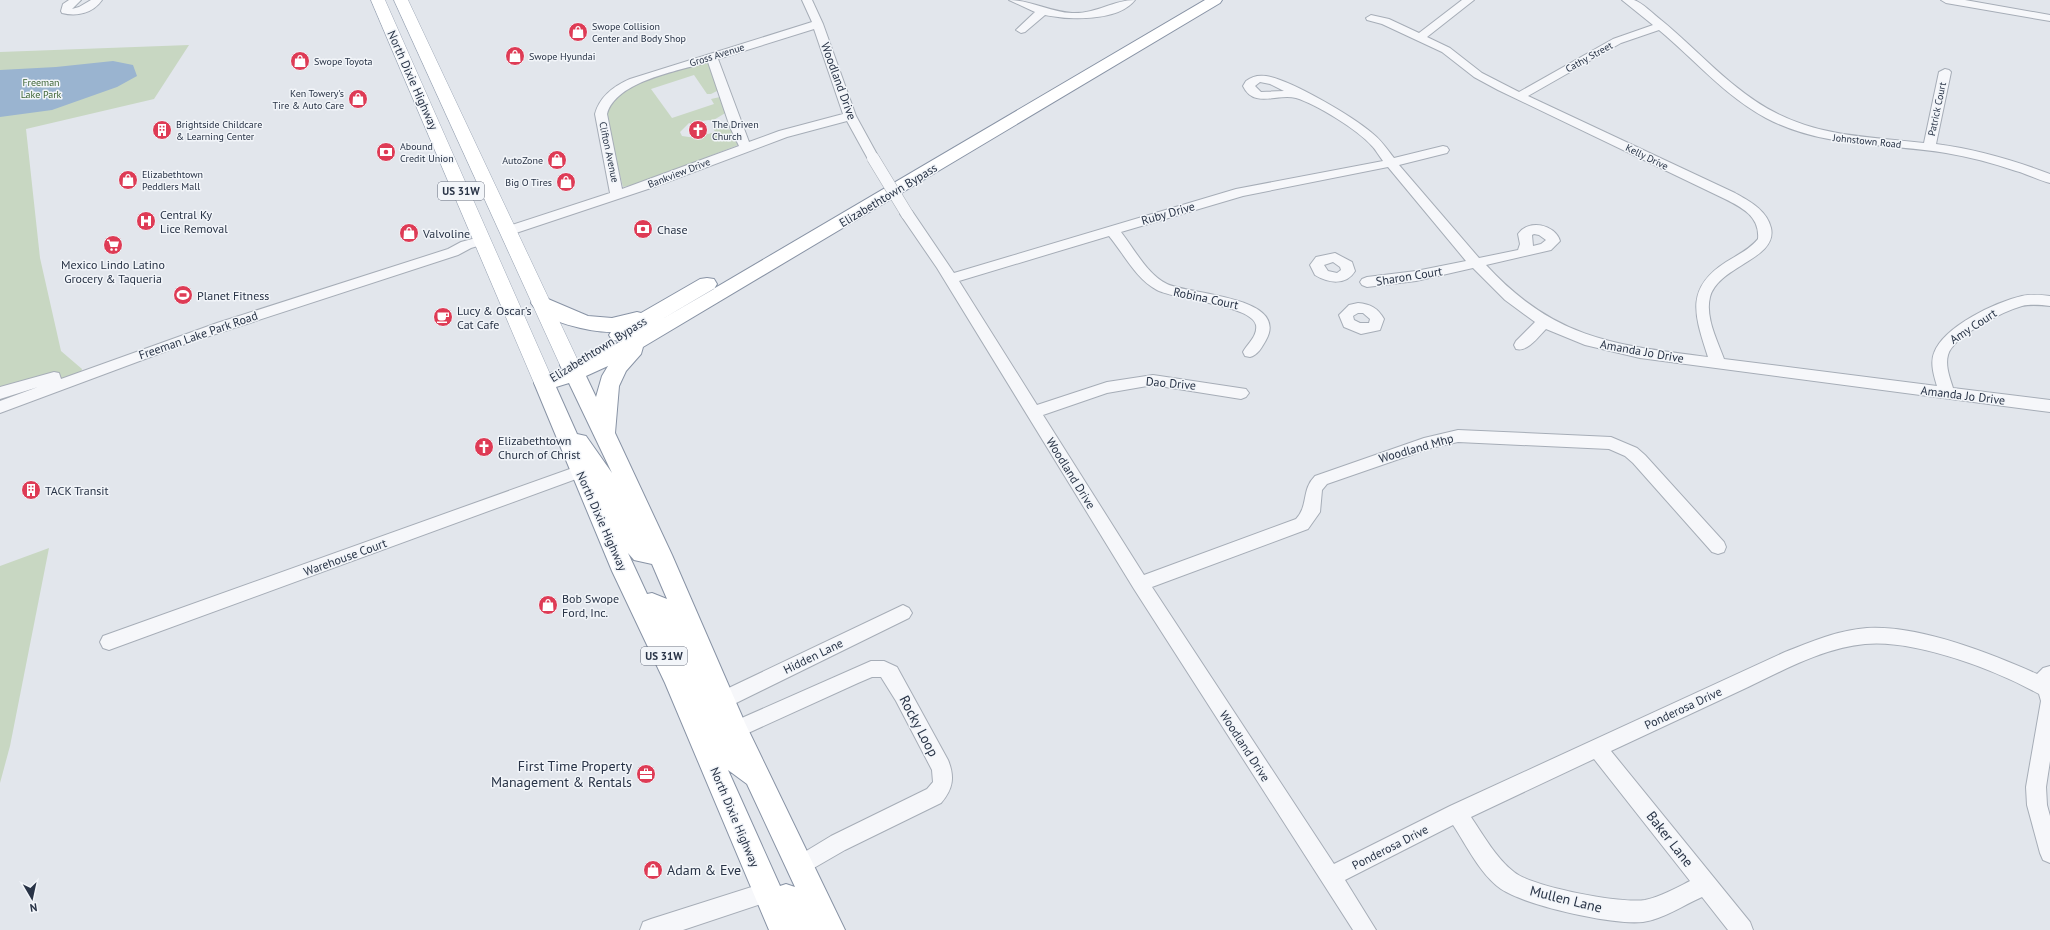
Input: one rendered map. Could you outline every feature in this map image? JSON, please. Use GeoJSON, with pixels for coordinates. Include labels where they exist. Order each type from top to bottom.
{"type":"FeatureCollection","features":[{"type":"Feature","properties":{"kind":"highway","name":"Elizabethtown Bypass"},"geometry":{"type":"LineString","coordinates":[[544,383],[572,369],[611,356],[675,311],[1196,0]]}},
{"type":"Feature","properties":{"kind":"highway","name":"Elizabethtown Bypass"},"geometry":{"type":"LineString","coordinates":[[675,311],[1215,0]]}},
{"type":"Feature","properties":{"kind":"highway"},"geometry":{"type":"LineString","coordinates":[[541,301],[562,315],[576,321],[604,325],[675,311]]}},
{"type":"Feature","properties":{"kind":"highway"},"geometry":{"type":"LineString","coordinates":[[606,437],[605,401],[613,376],[631,352],[675,311]]}},
{"type":"Feature","properties":{"kind":"highway","name":"US 31W"},"geometry":{"type":"LineString","coordinates":[[572,369],[606,437],[660,555],[736,730],[830,930]]}},
{"type":"Feature","properties":{"kind":"highway","name":"North Dixie Highway"},"geometry":{"type":"LineString","coordinates":[[544,383],[640,606],[677,682],[784,930]]}},
{"type":"Feature","properties":{"kind":"highway"},"geometry":{"type":"LineString","coordinates":[[566,437],[580,443],[588,455],[619,508],[636,546],[642,553],[660,555]]}},
{"type":"Feature","properties":{"kind":"highway"},"geometry":{"type":"LineString","coordinates":[[640,606],[652,603],[662,608],[725,750],[758,777]]}},
{"type":"Feature","properties":{"kind":"highway"},"geometry":{"type":"LineString","coordinates":[[694,722],[742,801],[800,930]]}},
{"type":"Feature","properties":{"kind":"main road","name":"North Dixie Highway"},"geometry":{"type":"LineString","coordinates":[[378,0],[452,171],[474,242],[544,383]]}},
{"type":"Feature","properties":{"kind":"main road"},"geometry":{"type":"LineString","coordinates":[[387,0],[394,16],[411,21]]}},
{"type":"Feature","properties":{"kind":"main road","name":"North Dixie Highway"},"geometry":{"type":"LineString","coordinates":[[401,0],[572,369]]}},
{"type":"Feature","properties":{"kind":"main road"},"geometry":{"type":"LineString","coordinates":[[390,29],[403,28],[407,32],[425,68],[434,72]]}},
{"type":"Feature","properties":{"kind":"main road"},"geometry":{"type":"LineString","coordinates":[[390,29],[400,33],[414,66],[435,97],[448,102]]}},
{"type":"Feature","properties":{"kind":"main road"},"geometry":{"type":"LineString","coordinates":[[425,108],[432,108],[440,112],[459,143],[475,177],[484,179]]}},
{"type":"Feature","properties":{"kind":"main road"},"geometry":{"type":"LineString","coordinates":[[452,171],[464,174],[494,225],[508,231]]}},
{"type":"Feature","properties":{"kind":"main road"},"geometry":{"type":"LineString","coordinates":[[474,242],[495,242],[506,249],[514,260],[528,295],[541,301]]}},
{"type":"Feature","properties":{"kind":"street"},"geometry":{"type":"LineString","coordinates":[[76,0],[67,6],[66,10],[72,12],[81,10],[97,0]]}},
{"type":"Feature","properties":{"kind":"street","name":"Woodland Drive"},"geometry":{"type":"LineString","coordinates":[[807,0],[818,24],[850,116],[872,158],[949,278],[1140,584],[1364,930]]}},
{"type":"Feature","properties":{"kind":"street"},"geometry":{"type":"LineString","coordinates":[[1014,0],[1043,11],[1069,17],[1090,16],[1116,8],[1130,0]]}},
{"type":"Feature","properties":{"kind":"street"},"geometry":{"type":"LineString","coordinates":[[1420,37],[1469,0]]}},
{"type":"Feature","properties":{"kind":"street","name":"Johnstown Road"},"geometry":{"type":"LineString","coordinates":[[1627,0],[1662,25],[1745,99],[1780,121],[1809,132],[1840,139],[1929,147],[1993,159],[2050,179]]}},
{"type":"Feature","properties":{"kind":"street"},"geometry":{"type":"LineString","coordinates":[[1946,0],[2050,18]]}},
{"type":"Feature","properties":{"kind":"street"},"geometry":{"type":"LineString","coordinates":[[1021,30],[1043,11]]}},
{"type":"Feature","properties":{"kind":"street","name":"Kelly Drive"},"geometry":{"type":"LineString","coordinates":[[1371,18],[1385,21],[1446,50],[1485,80],[1730,196],[1750,208],[1758,216],[1766,228],[1765,240],[1758,248],[1715,275],[1704,291],[1701,304],[1703,316],[1718,364]]}},
{"type":"Feature","properties":{"kind":"street","name":"Gross Avenue"},"geometry":{"type":"LineString","coordinates":[[618,91],[634,81],[818,24]]}},
{"type":"Feature","properties":{"kind":"street","name":"Cathy Street"},"geometry":{"type":"LineString","coordinates":[[1520,96],[1617,41],[1662,25]]}},
{"type":"Feature","properties":{"kind":"street"},"geometry":{"type":"LineString","coordinates":[[712,57],[736,127],[745,147]]}},
{"type":"Feature","properties":{"kind":"street","name":"Patrick Court"},"geometry":{"type":"LineString","coordinates":[[1929,147],[1945,72]]}},
{"type":"Feature","properties":{"kind":"street","name":"Clifton Avenue"},"geometry":{"type":"LineString","coordinates":[[618,91],[603,105],[601,114],[618,195]]}},
{"type":"Feature","properties":{"kind":"street","name":"Amanda Jo Drive"},"geometry":{"type":"LineString","coordinates":[[1304,97],[1364,132],[1376,143],[1391,163],[1477,264],[1502,290],[1545,321],[1568,333],[1614,348],[1718,364],[2050,406]]}},
{"type":"Feature","properties":{"kind":"street","name":"Bankview Drive"},"geometry":{"type":"LineString","coordinates":[[508,231],[618,195],[783,134],[850,116]]}},
{"type":"Feature","properties":{"kind":"street","name":"Ruby Drive"},"geometry":{"type":"LineString","coordinates":[[949,278],[1241,192],[1391,163],[1443,150]]}},
{"type":"Feature","properties":{"kind":"street","name":"Robina Court"},"geometry":{"type":"LineString","coordinates":[[1112,230],[1144,271],[1162,287],[1181,294],[1239,305],[1256,312],[1262,321],[1262,330],[1250,352]]}},
{"type":"Feature","properties":{"kind":"street","name":"Freeman Lake Park Road"},"geometry":{"type":"LineString","coordinates":[[0,393],[82,369],[372,269],[452,244],[474,242]]}},
{"type":"Feature","properties":{"kind":"street","name":"Freeman Lake Park Road"},"geometry":{"type":"LineString","coordinates":[[0,407],[165,346],[307,297],[453,252],[474,242]]}},
{"type":"Feature","properties":{"kind":"street","name":"Sharon Court"},"geometry":{"type":"LineString","coordinates":[[1364,308],[1367,282],[1416,276],[1523,253]]}},
{"type":"Feature","properties":{"kind":"street"},"geometry":{"type":"LineString","coordinates":[[1347,272],[1367,282]]}},
{"type":"Feature","properties":{"kind":"street","name":"Amy Court"},"geometry":{"type":"LineString","coordinates":[[1947,392],[1940,360],[1942,348],[1953,337],[1998,309],[2014,303],[2030,300],[2050,301]]}},
{"type":"Feature","properties":{"kind":"street"},"geometry":{"type":"LineString","coordinates":[[1521,345],[1545,321]]}},
{"type":"Feature","properties":{"kind":"street","name":"Dao Drive"},"geometry":{"type":"LineString","coordinates":[[1033,412],[1120,383],[1139,380],[1153,380],[1241,393]]}},
{"type":"Feature","properties":{"kind":"street","name":"Woodland Mhp"},"geometry":{"type":"LineString","coordinates":[[1140,584],[1302,524],[1310,518],[1314,510],[1313,490],[1316,484],[1321,480],[1430,442],[1458,436],[1590,441],[1621,446],[1639,459],[1718,547]]}},
{"type":"Feature","properties":{"kind":"street","name":"Warehouse Court"},"geometry":{"type":"LineString","coordinates":[[109,642],[581,471]]}},
{"type":"Feature","properties":{"kind":"street","name":"Hidden Lane"},"geometry":{"type":"LineString","coordinates":[[723,700],[903,612]]}},
{"type":"Feature","properties":{"kind":"street","name":"Ponderosa Drive"},"geometry":{"type":"LineString","coordinates":[[1330,877],[1457,813],[1822,645],[1869,636],[1925,643],[2048,684]]}},
{"type":"Feature","properties":{"kind":"street","name":"Rocky Loop"},"geometry":{"type":"LineString","coordinates":[[736,730],[793,702],[851,677],[871,669],[884,669],[890,673],[900,690],[944,774],[944,782],[934,796],[838,843],[800,866]]}},
{"type":"Feature","properties":{"kind":"street"},"geometry":{"type":"LineString","coordinates":[[2048,684],[2050,701],[2036,787],[2036,805],[2050,853]]}},
{"type":"Feature","properties":{"kind":"street","name":"Baker Lane"},"geometry":{"type":"LineString","coordinates":[[1597,748],[1742,930]]}},
{"type":"Feature","properties":{"kind":"street","name":"Mullen Lane"},"geometry":{"type":"LineString","coordinates":[[1457,813],[1501,875],[1519,887],[1539,893],[1612,910],[1630,912],[1645,911],[1706,884]]}},
{"type":"Feature","properties":{"kind":"street"},"geometry":{"type":"LineString","coordinates":[[651,930],[767,892]]}},
{"type":"Feature","properties":{"kind":"green space","name":"Freeman Lake Park"},"geometry":{"type":"Polygon","coordinates":[[[189,45],[154,99],[26,129],[40,258],[61,351],[82,369],[79,379],[0,408],[0,52],[189,45]]]}},
{"type":"Feature","properties":{"kind":"green space"},"geometry":{"type":"Polygon","coordinates":[[[708,61],[719,90],[711,94],[707,94],[694,75],[651,89],[672,118],[714,104],[711,99],[720,97],[727,112],[712,121],[702,121],[698,125],[689,123],[680,132],[682,136],[696,138],[701,132],[708,134],[715,132],[713,128],[733,130],[738,145],[641,183],[623,187],[607,123],[609,109],[617,97],[645,80],[708,61]]]}},
{"type":"Feature","properties":{"kind":"green space"},"geometry":{"type":"Polygon","coordinates":[[[49,548],[10,746],[0,783],[0,566],[49,548]]]}},
{"type":"Feature","properties":{"kind":"water"},"geometry":{"type":"Polygon","coordinates":[[[113,61],[133,65],[137,76],[117,87],[52,110],[0,117],[0,70],[56,67],[113,61]]]}},
{"type":"Feature","properties":{"kind":"place","name":"Swope Collision Center and Body Shop"},"geometry":{"type":"Point","coordinates":[578,32]}},
{"type":"Feature","properties":{"kind":"place","name":"Swope Hyundai"},"geometry":{"type":"Point","coordinates":[515,56]}},
{"type":"Feature","properties":{"kind":"place","name":"Swope Toyota"},"geometry":{"type":"Point","coordinates":[300,61]}},
{"type":"Feature","properties":{"kind":"place","name":"Ken Towery’s Tire & Auto Care"},"geometry":{"type":"Point","coordinates":[358,99]}},
{"type":"Feature","properties":{"kind":"place","name":"Brightside Childcare & Learning Center"},"geometry":{"type":"Point","coordinates":[162,130]}},
{"type":"Feature","properties":{"kind":"place","name":"The Driven Church"},"geometry":{"type":"Point","coordinates":[698,130]}},
{"type":"Feature","properties":{"kind":"place","name":"Abound Credit Union"},"geometry":{"type":"Point","coordinates":[386,152]}},
{"type":"Feature","properties":{"kind":"place","name":"AutoZone"},"geometry":{"type":"Point","coordinates":[557,160]}},
{"type":"Feature","properties":{"kind":"place","name":"Elizabethtown Peddlers Mall"},"geometry":{"type":"Point","coordinates":[128,180]}},
{"type":"Feature","properties":{"kind":"place","name":"Big O Tires"},"geometry":{"type":"Point","coordinates":[566,182]}},
{"type":"Feature","properties":{"kind":"place","name":"Central Ky Lice Removal"},"geometry":{"type":"Point","coordinates":[146,221]}},
{"type":"Feature","properties":{"kind":"place","name":"Chase"},"geometry":{"type":"Point","coordinates":[643,229]}},
{"type":"Feature","properties":{"kind":"place","name":"Valvoline"},"geometry":{"type":"Point","coordinates":[409,233]}},
{"type":"Feature","properties":{"kind":"place","name":"Mexico Lindo Latino Grocery & Taqueria"},"geometry":{"type":"Point","coordinates":[113,245]}},
{"type":"Feature","properties":{"kind":"place","name":"Planet Fitness"},"geometry":{"type":"Point","coordinates":[183,295]}},
{"type":"Feature","properties":{"kind":"place","name":"Lucy & Oscar's Cat Cafe"},"geometry":{"type":"Point","coordinates":[443,317]}},
{"type":"Feature","properties":{"kind":"place","name":"Elizabethtown Church of Christ"},"geometry":{"type":"Point","coordinates":[484,447]}},
{"type":"Feature","properties":{"kind":"place","name":"TACK Transit"},"geometry":{"type":"Point","coordinates":[31,490]}},
{"type":"Feature","properties":{"kind":"place","name":"Bob Swope Ford, Inc."},"geometry":{"type":"Point","coordinates":[548,605]}},
{"type":"Feature","properties":{"kind":"place","name":"First Time Property Management & Rentals"},"geometry":{"type":"Point","coordinates":[646,774]}},
{"type":"Feature","properties":{"kind":"place","name":"Adam & Eve"},"geometry":{"type":"Point","coordinates":[653,870]}}]}
